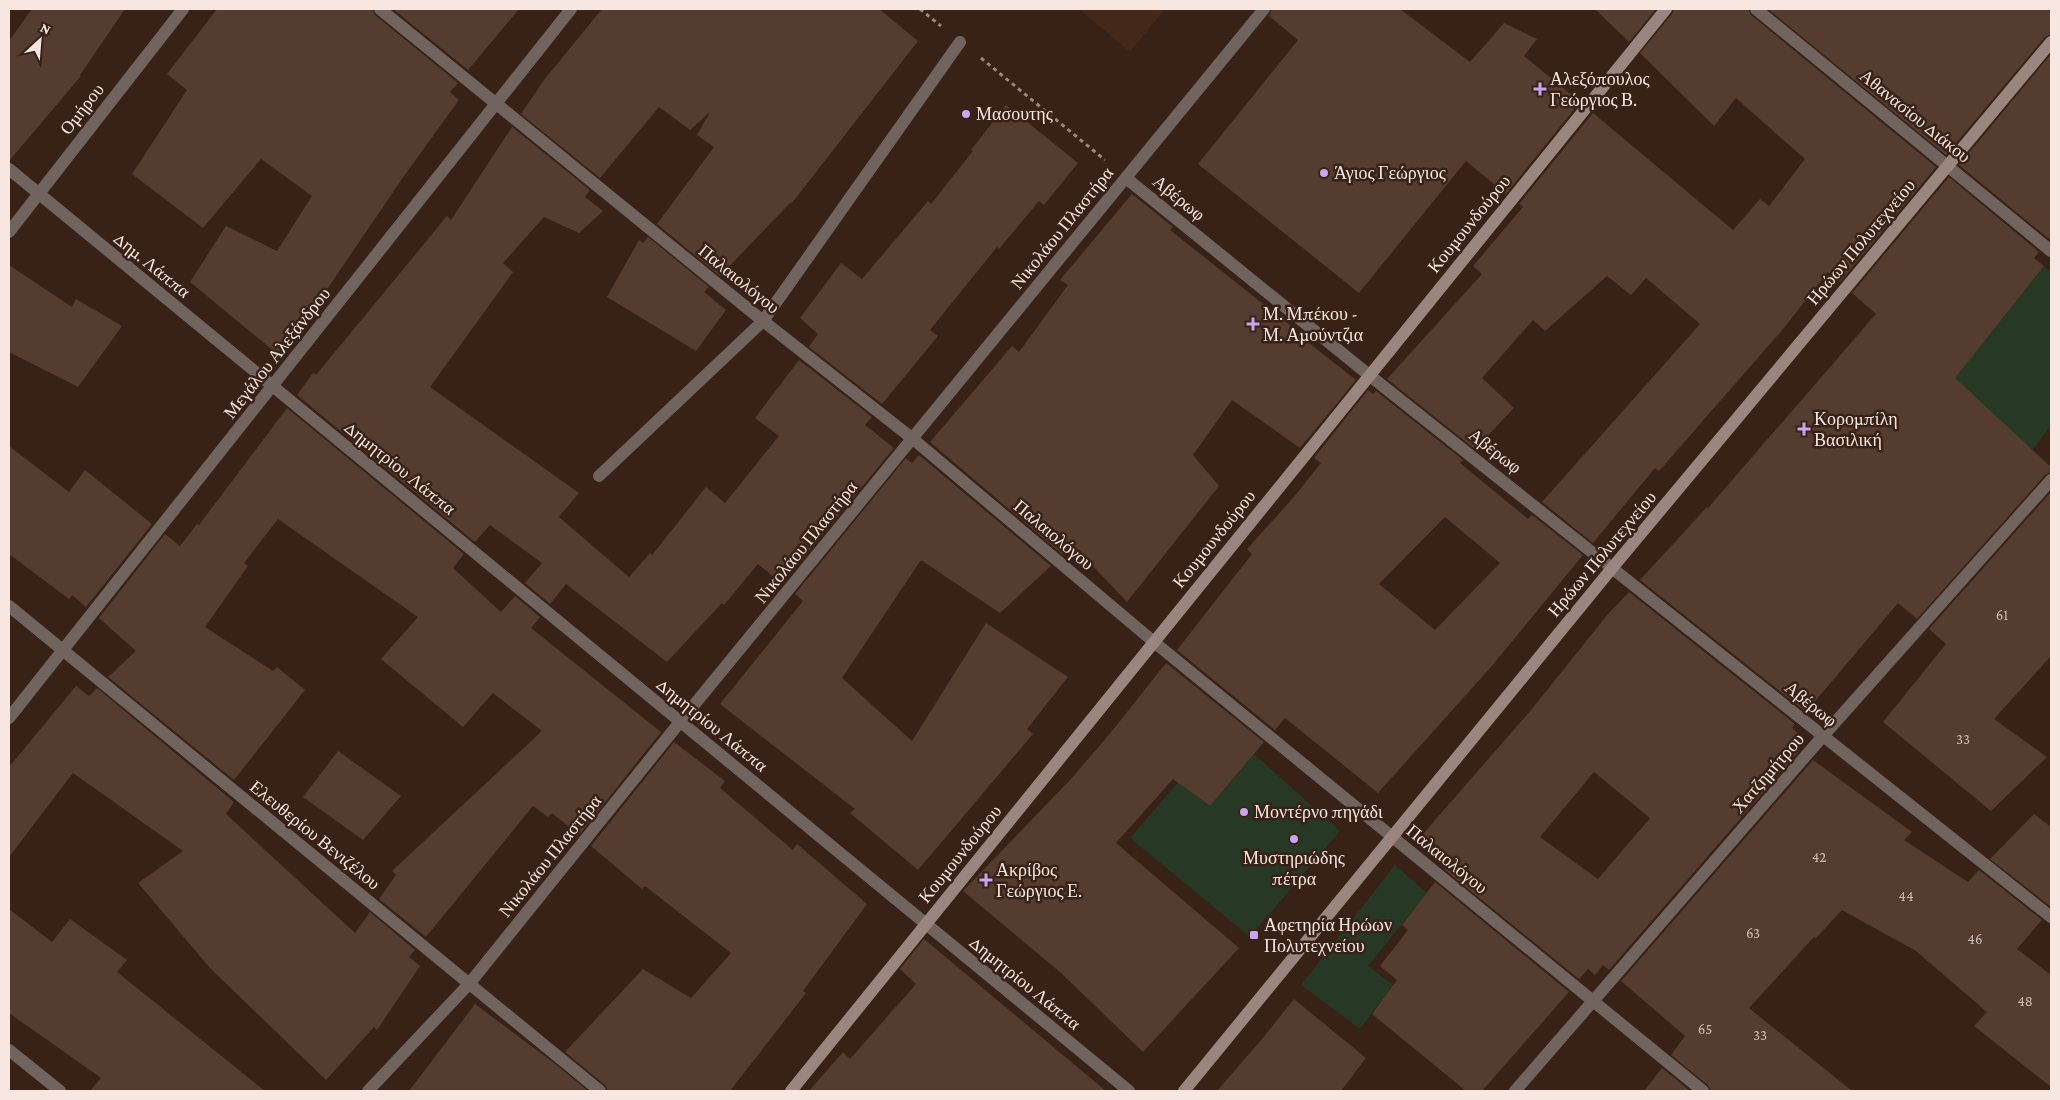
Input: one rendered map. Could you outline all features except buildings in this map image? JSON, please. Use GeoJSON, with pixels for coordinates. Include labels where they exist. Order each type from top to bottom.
{"type":"FeatureCollection","features":[{"type":"Feature","properties":{"kind":"main road","name":"Κουμουνδούρου"},"geometry":{"type":"LineString","coordinates":[[791,1091],[1666,9]]}},
{"type":"Feature","properties":{"kind":"main road","name":"Ηρώων Πολυτεχνείου"},"geometry":{"type":"LineString","coordinates":[[1184,1091],[1613,567],[2051,42]]}},
{"type":"Feature","properties":{"kind":"street","name":"Ομήρου"},"geometry":{"type":"LineString","coordinates":[[9,232],[183,9]]}},
{"type":"Feature","properties":{"kind":"street","name":"Παλαιολόγου"},"geometry":{"type":"LineString","coordinates":[[380,9],[763,321],[913,439],[1154,642],[1703,1091]]}},
{"type":"Feature","properties":{"kind":"street","name":"Μεγάλου Αλεξάνδρου"},"geometry":{"type":"LineString","coordinates":[[9,718],[571,9]]}},
{"type":"Feature","properties":{"kind":"street","name":"Νικολάου Πλαστήρα"},"geometry":{"type":"LineString","coordinates":[[368,1091],[469,984],[680,722],[1264,9]]}},
{"type":"Feature","properties":{"kind":"street","name":"Αθανασίου Διάκου"},"geometry":{"type":"LineString","coordinates":[[1756,9],[2051,251]]}},
{"type":"Feature","properties":{"kind":"street"},"geometry":{"type":"LineString","coordinates":[[599,476],[763,321],[960,42]]}},
{"type":"Feature","properties":{"kind":"street","name":"Δημ. Λάππα"},"geometry":{"type":"LineString","coordinates":[[9,170],[273,387]]}},
{"type":"Feature","properties":{"kind":"street","name":"Αβέρωφ"},"geometry":{"type":"LineString","coordinates":[[1126,178],[1369,375],[2051,917]]}},
{"type":"Feature","properties":{"kind":"street","name":"Δημητρίου Λάππα"},"geometry":{"type":"LineString","coordinates":[[273,387],[1129,1091]]}},
{"type":"Feature","properties":{"kind":"street","name":"Χατζημήτρου"},"geometry":{"type":"LineString","coordinates":[[1515,1091],[1823,736],[2051,480]]}},
{"type":"Feature","properties":{"kind":"street","name":"Ελευθερίου Βενιζέλου"},"geometry":{"type":"LineString","coordinates":[[9,606],[600,1091]]}},
{"type":"Feature","properties":{"kind":"street"},"geometry":{"type":"LineString","coordinates":[[9,1050],[60,1091]]}},
{"type":"Feature","properties":{"kind":"path","name":"Αβέρωφ"},"geometry":{"type":"LineString","coordinates":[[920,9],[1126,178]]}},
{"type":"Feature","properties":{"kind":"shaded area"},"geometry":{"type":"Polygon","coordinates":[[[1079,9],[1165,9],[1130,52],[1079,9]]]}},
{"type":"Feature","properties":{"kind":"green space"},"geometry":{"type":"Polygon","coordinates":[[[2044,266],[2051,273],[2051,426],[2032,450],[1952,377],[2044,266]]]}},
{"type":"Feature","properties":{"kind":"green space"},"geometry":{"type":"Polygon","coordinates":[[[1254,754],[1340,831],[1250,937],[1130,838],[1178,782],[1210,806],[1254,754]]]}},
{"type":"Feature","properties":{"kind":"green space"},"geometry":{"type":"Polygon","coordinates":[[[1395,865],[1427,893],[1368,966],[1393,985],[1360,1029],[1301,985],[1395,865]]]}},
{"type":"Feature","properties":{"kind":"place","name":"Αλεξόπουλος Γεώργιος Β."},"geometry":{"type":"Point","coordinates":[1540,89]}},
{"type":"Feature","properties":{"kind":"place","name":"Μασουτης"},"geometry":{"type":"Point","coordinates":[966,114]}},
{"type":"Feature","properties":{"kind":"place","name":"Άγιος Γεώργιος"},"geometry":{"type":"Point","coordinates":[1324,173]}},
{"type":"Feature","properties":{"kind":"place","name":"Μ. Μπέκου - Μ. Αμούντζια"},"geometry":{"type":"Point","coordinates":[1253,324]}},
{"type":"Feature","properties":{"kind":"place","name":"Κορομπίλη Βασιλική"},"geometry":{"type":"Point","coordinates":[1804,429]}},
{"type":"Feature","properties":{"kind":"place","name":"Μοντέρνο πηγάδι"},"geometry":{"type":"Point","coordinates":[1244,812]}},
{"type":"Feature","properties":{"kind":"place","name":"Μυστηριώδης πέτρα"},"geometry":{"type":"Point","coordinates":[1294,839]}},
{"type":"Feature","properties":{"kind":"place","name":"Ακρίβος Γεώργιος Ε."},"geometry":{"type":"Point","coordinates":[986,880]}},
{"type":"Feature","properties":{"kind":"place","name":"Αφετηρία Ηρώων Πολυτεχνείου"},"geometry":{"type":"Point","coordinates":[1254,935]}}]}
